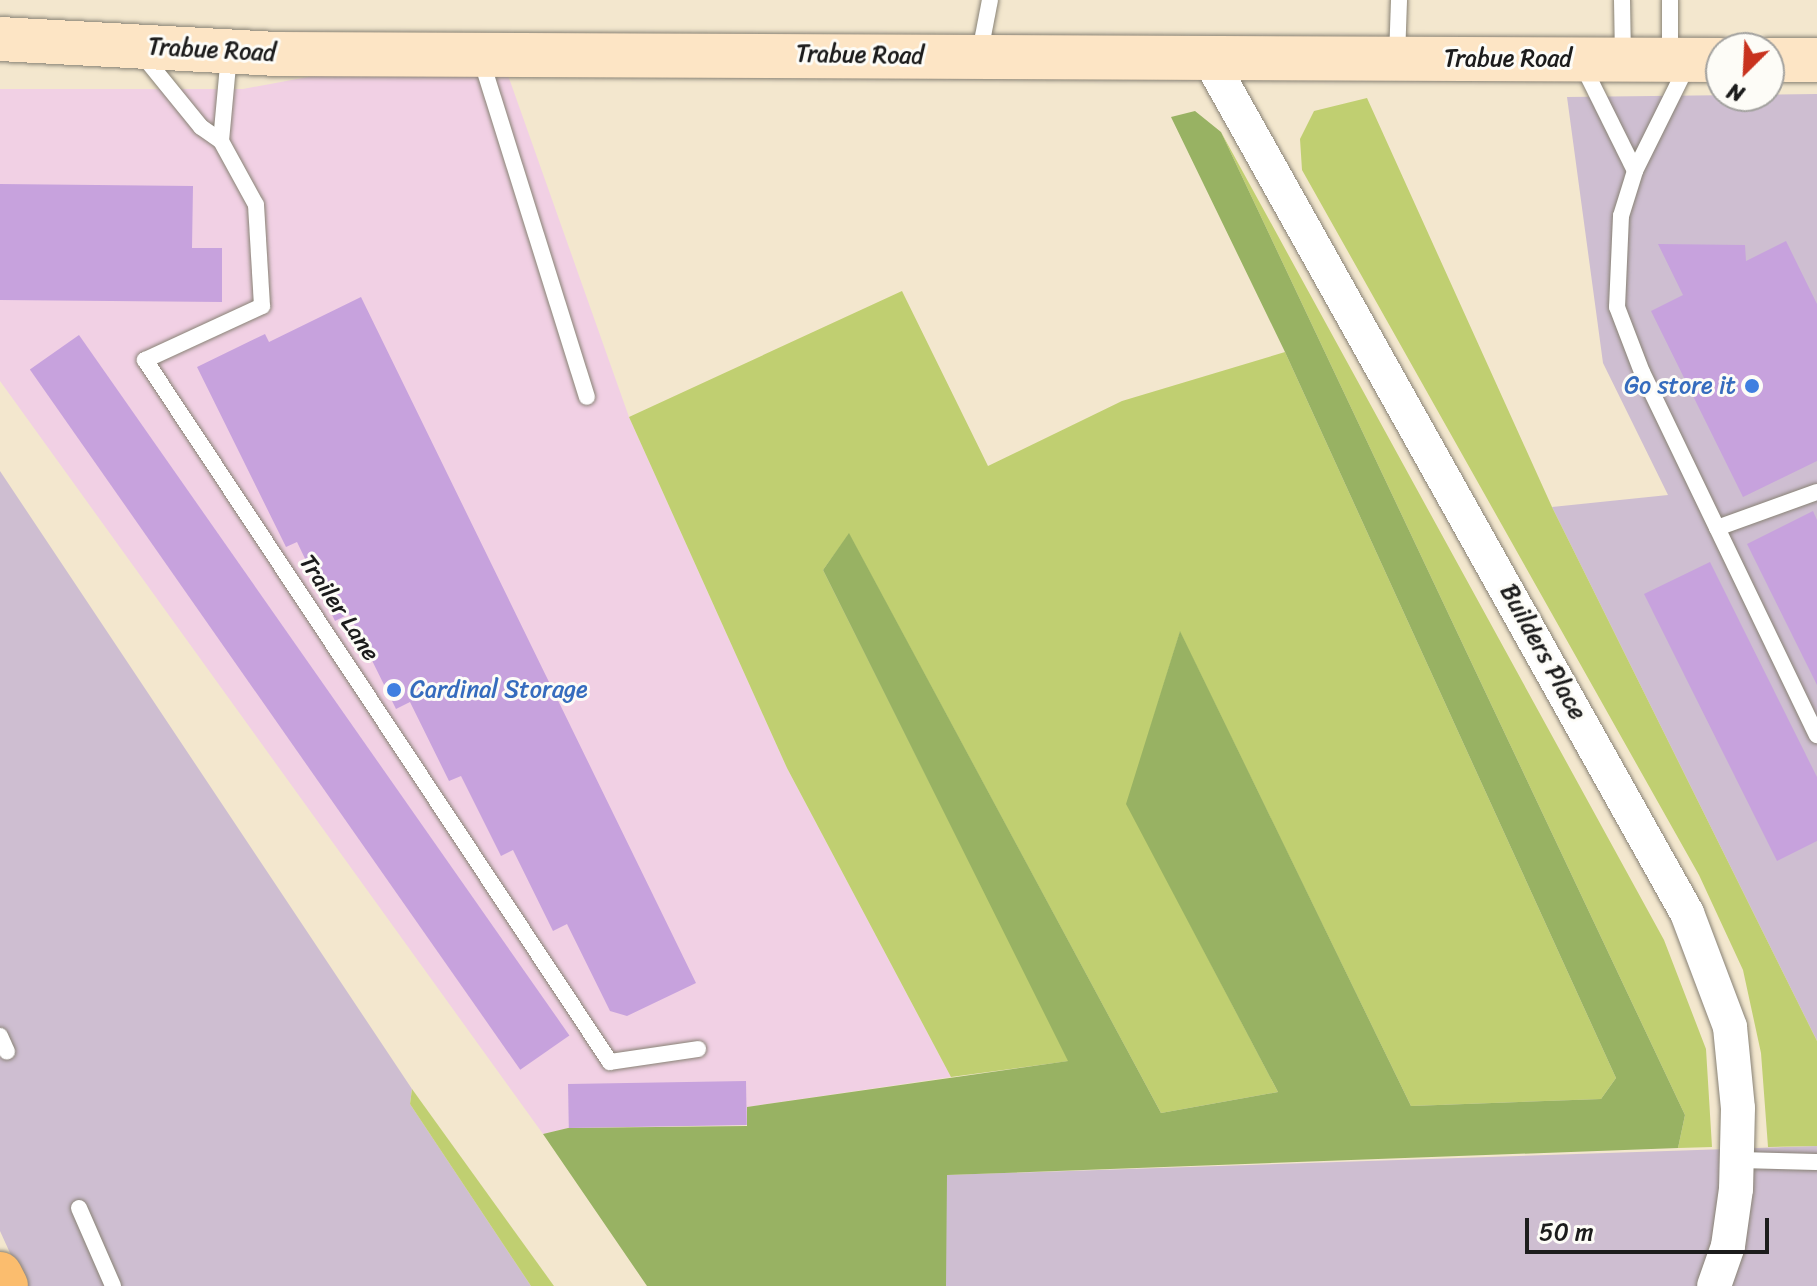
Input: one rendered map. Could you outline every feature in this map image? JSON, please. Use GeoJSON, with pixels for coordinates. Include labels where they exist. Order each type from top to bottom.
{"type":"FeatureCollection","features":[{"type":"Feature","properties":{"kind":"main road","name":"Trabue Road"},"geometry":{"type":"LineString","coordinates":[[0,39],[229,51],[1694,60]]}},
{"type":"Feature","properties":{"kind":"main road"},"geometry":{"type":"LineString","coordinates":[[1785,60],[1817,60]]}},
{"type":"Feature","properties":{"kind":"main road"},"geometry":{"type":"LineString","coordinates":[[0,1274],[6,1286]]}},
{"type":"Feature","properties":{"kind":"street","name":"Builders Place"},"geometry":{"type":"LineString","coordinates":[[1208,57],[1687,913],[1730,1027],[1739,1160],[1728,1246],[1714,1286]]}},
{"type":"Feature","properties":{"kind":"lane"},"geometry":{"type":"LineString","coordinates":[[978,58],[990,0]]}},
{"type":"Feature","properties":{"kind":"lane"},"geometry":{"type":"LineString","coordinates":[[1397,58],[1399,0]]}},
{"type":"Feature","properties":{"kind":"lane"},"geometry":{"type":"LineString","coordinates":[[1622,0],[1623,59]]}},
{"type":"Feature","properties":{"kind":"lane"},"geometry":{"type":"LineString","coordinates":[[1670,0],[1694,60],[1635,171],[1621,216],[1617,307],[1642,372],[1817,735]]}},
{"type":"Feature","properties":{"kind":"lane","name":"Trailer Lane"},"geometry":{"type":"LineString","coordinates":[[136,46],[201,127],[221,141],[256,205],[262,306],[145,360],[610,1062],[698,1049]]}},
{"type":"Feature","properties":{"kind":"lane"},"geometry":{"type":"LineString","coordinates":[[221,141],[229,51]]}},
{"type":"Feature","properties":{"kind":"lane"},"geometry":{"type":"LineString","coordinates":[[479,53],[587,397]]}},
{"type":"Feature","properties":{"kind":"lane"},"geometry":{"type":"LineString","coordinates":[[1580,59],[1635,171]]}},
{"type":"Feature","properties":{"kind":"lane"},"geometry":{"type":"LineString","coordinates":[[1717,528],[1817,492]]}},
{"type":"Feature","properties":{"kind":"lane"},"geometry":{"type":"LineString","coordinates":[[0,1036],[7,1052]]}},
{"type":"Feature","properties":{"kind":"lane"},"geometry":{"type":"LineString","coordinates":[[1739,1160],[1817,1162]]}},
{"type":"Feature","properties":{"kind":"lane"},"geometry":{"type":"LineString","coordinates":[[79,1208],[113,1286]]}},
{"type":"Feature","properties":{"kind":"shaded area"},"geometry":{"type":"Polygon","coordinates":[[[399,60],[503,61],[629,417],[787,768],[951,1077],[747,1107],[747,1125],[569,1128],[543,1134],[0,381],[0,89],[243,89],[399,60]]]}},
{"type":"Feature","properties":{"kind":"shaded area"},"geometry":{"type":"Polygon","coordinates":[[[1785,94],[1817,94],[1817,1041],[1552,507],[1668,495],[1603,363],[1567,97],[1705,95],[1705,112],[1785,112],[1785,94]]]}},
{"type":"Feature","properties":{"kind":"shaded area"},"geometry":{"type":"Polygon","coordinates":[[[0,471],[412,1089],[410,1104],[531,1286],[25,1286],[0,1231],[0,471]]]}},
{"type":"Feature","properties":{"kind":"shaded area"},"geometry":{"type":"Polygon","coordinates":[[[1817,1146],[1817,1286],[946,1286],[946,1175],[1817,1146]]]}},
{"type":"Feature","properties":{"kind":"green space"},"geometry":{"type":"Polygon","coordinates":[[[1367,98],[1552,507],[1817,1041],[1817,1146],[1768,1147],[1761,1053],[1743,970],[1699,875],[1302,170],[1300,139],[1314,111],[1367,98]]]}},
{"type":"Feature","properties":{"kind":"green space"},"geometry":{"type":"Polygon","coordinates":[[[1195,111],[1221,132],[1685,1115],[1678,1148],[947,1175],[946,1286],[647,1286],[543,1134],[568,1128],[747,1126],[747,1107],[1068,1061],[823,570],[849,533],[1161,1113],[1278,1092],[1126,804],[1180,631],[1411,1106],[1601,1099],[1616,1078],[1285,352],[1171,117],[1195,111]]]}},
{"type":"Feature","properties":{"kind":"green space"},"geometry":{"type":"Polygon","coordinates":[[[1221,132],[1664,940],[1706,1049],[1712,1147],[1678,1148],[1685,1115],[1221,132]]]}},
{"type":"Feature","properties":{"kind":"green space"},"geometry":{"type":"Polygon","coordinates":[[[902,291],[988,466],[1122,401],[1285,352],[1616,1078],[1601,1099],[1411,1106],[1180,632],[1127,804],[1278,1092],[1161,1113],[849,534],[823,570],[1069,1061],[951,1077],[787,768],[629,417],[902,291]]]}},
{"type":"Feature","properties":{"kind":"green space"},"geometry":{"type":"Polygon","coordinates":[[[412,1089],[554,1286],[531,1286],[410,1104],[412,1089]]]}},
{"type":"Feature","properties":{"kind":"building"},"geometry":{"type":"Polygon","coordinates":[[[0,184],[193,186],[192,248],[222,248],[222,302],[0,300],[0,184]]]}},
{"type":"Feature","properties":{"kind":"building","name":"Go store it"},"geometry":{"type":"Polygon","coordinates":[[[1786,241],[1817,304],[1817,461],[1743,497],[1651,311],[1683,295],[1658,244],[1745,245],[1746,261],[1786,241]]]}},
{"type":"Feature","properties":{"kind":"building"},"geometry":{"type":"Polygon","coordinates":[[[361,297],[696,983],[627,1016],[610,1011],[567,924],[553,931],[513,850],[501,856],[461,776],[449,781],[410,702],[396,709],[349,614],[335,621],[297,542],[286,547],[197,367],[265,334],[269,342],[361,297]]]}},
{"type":"Feature","properties":{"kind":"building"},"geometry":{"type":"Polygon","coordinates":[[[79,335],[569,1035],[520,1070],[30,369],[79,335]]]}},
{"type":"Feature","properties":{"kind":"building"},"geometry":{"type":"Polygon","coordinates":[[[1813,511],[1817,520],[1817,685],[1747,544],[1813,511]]]}},
{"type":"Feature","properties":{"kind":"building"},"geometry":{"type":"Polygon","coordinates":[[[1710,562],[1817,777],[1817,841],[1777,861],[1644,594],[1710,562]]]}},
{"type":"Feature","properties":{"kind":"building"},"geometry":{"type":"Polygon","coordinates":[[[746,1081],[747,1125],[569,1128],[568,1084],[746,1081]]]}},
{"type":"Feature","properties":{"kind":"place","name":"Go store it"},"geometry":{"type":"Point","coordinates":[1752,386]}},
{"type":"Feature","properties":{"kind":"place","name":"Cardinal Storage"},"geometry":{"type":"Point","coordinates":[394,690]}}]}
